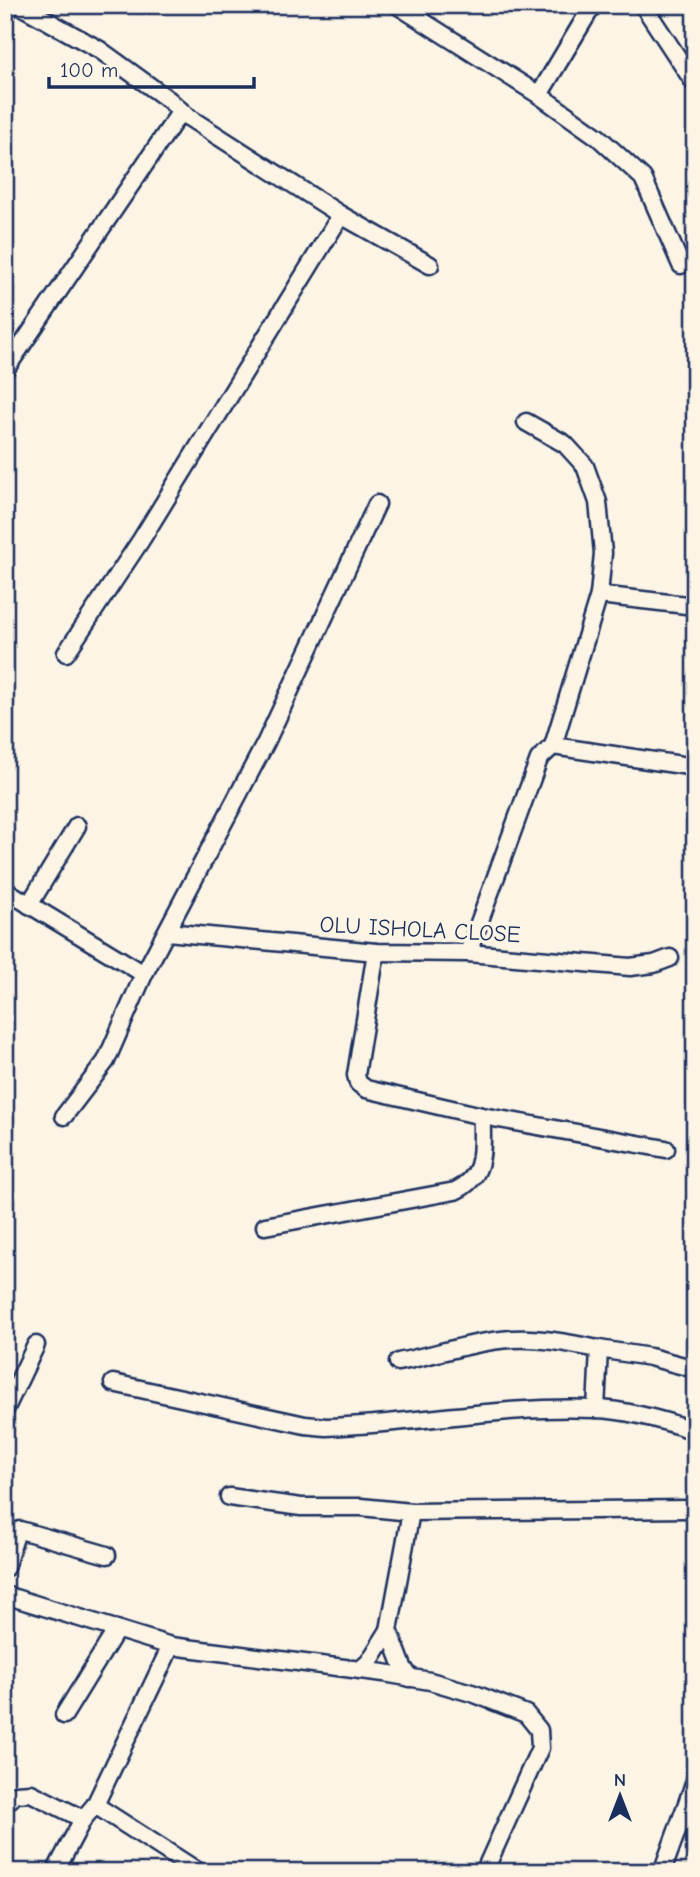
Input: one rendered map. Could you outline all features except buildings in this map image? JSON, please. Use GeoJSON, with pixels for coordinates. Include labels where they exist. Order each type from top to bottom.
{"type":"FeatureCollection","features":[{"type":"Feature","properties":{"kind":"street"},"geometry":{"type":"LineString","coordinates":[[5,15],[12,5]]}},
{"type":"Feature","properties":{"kind":"street"},"geometry":{"type":"LineString","coordinates":[[19,5],[100,50],[181,111],[341,215],[430,265]]}},
{"type":"Feature","properties":{"kind":"street"},"geometry":{"type":"LineString","coordinates":[[397,5],[539,95],[598,138],[643,177],[681,265]]}},
{"type":"Feature","properties":{"kind":"street"},"geometry":{"type":"LineString","coordinates":[[539,95],[593,5]]}},
{"type":"Feature","properties":{"kind":"street"},"geometry":{"type":"LineString","coordinates":[[643,5],[695,83]]}},
{"type":"Feature","properties":{"kind":"street"},"geometry":{"type":"LineString","coordinates":[[5,370],[181,111]]}},
{"type":"Feature","properties":{"kind":"street"},"geometry":{"type":"LineString","coordinates":[[66,653],[147,530],[341,215]]}},
{"type":"Feature","properties":{"kind":"street"},"geometry":{"type":"LineString","coordinates":[[468,953],[539,759],[552,746],[599,595],[603,553],[598,502],[585,466],[565,444],[526,422]]}},
{"type":"Feature","properties":{"kind":"street"},"geometry":{"type":"LineString","coordinates":[[64,1116],[106,1061],[144,974],[266,742],[377,503]]}},
{"type":"Feature","properties":{"kind":"street"},"geometry":{"type":"LineString","coordinates":[[599,595],[695,606]]}},
{"type":"Feature","properties":{"kind":"street"},"geometry":{"type":"LineString","coordinates":[[552,746],[695,767]]}},
{"type":"Feature","properties":{"kind":"street"},"geometry":{"type":"LineString","coordinates":[[29,905],[77,826]]}},
{"type":"Feature","properties":{"kind":"street"},"geometry":{"type":"LineString","coordinates":[[5,891],[144,974]]}},
{"type":"Feature","properties":{"kind":"street","name":"OLU ISHOLA CLOSE"},"geometry":{"type":"LineString","coordinates":[[167,932],[376,952],[468,953],[630,967],[654,964],[670,958]]}},
{"type":"Feature","properties":{"kind":"street"},"geometry":{"type":"LineString","coordinates":[[376,952],[356,1075],[358,1083],[366,1089],[482,1116],[666,1149]]}},
{"type":"Feature","properties":{"kind":"street"},"geometry":{"type":"LineString","coordinates":[[265,1226],[455,1191],[466,1186],[475,1178],[480,1167],[482,1116]]}},
{"type":"Feature","properties":{"kind":"street"},"geometry":{"type":"LineString","coordinates":[[398,1362],[490,1341],[537,1339],[650,1357],[695,1369]]}},
{"type":"Feature","properties":{"kind":"street"},"geometry":{"type":"LineString","coordinates":[[5,1410],[36,1345]]}},
{"type":"Feature","properties":{"kind":"street"},"geometry":{"type":"LineString","coordinates":[[596,1409],[599,1349]]}},
{"type":"Feature","properties":{"kind":"street"},"geometry":{"type":"LineString","coordinates":[[113,1382],[305,1425],[326,1427],[533,1410],[596,1409],[656,1418],[695,1431]]}},
{"type":"Feature","properties":{"kind":"street"},"geometry":{"type":"LineString","coordinates":[[229,1497],[301,1507],[361,1507],[411,1512],[689,1509]]}},
{"type":"Feature","properties":{"kind":"street"},"geometry":{"type":"LineString","coordinates":[[359,1670],[369,1662],[389,1630],[411,1512]]}},
{"type":"Feature","properties":{"kind":"street"},"geometry":{"type":"LineString","coordinates":[[5,1568],[16,1534],[20,1530],[107,1555]]}},
{"type":"Feature","properties":{"kind":"street"},"geometry":{"type":"LineString","coordinates":[[5,1595],[172,1646],[410,1678],[475,1694],[526,1714],[539,1730],[540,1748],[484,1872]]}},
{"type":"Feature","properties":{"kind":"street"},"geometry":{"type":"LineString","coordinates":[[64,1715],[117,1629]]}},
{"type":"Feature","properties":{"kind":"street"},"geometry":{"type":"LineString","coordinates":[[389,1630],[410,1678]]}},
{"type":"Feature","properties":{"kind":"street"},"geometry":{"type":"LineString","coordinates":[[55,1872],[83,1819],[95,1805],[172,1646]]}},
{"type":"Feature","properties":{"kind":"street"},"geometry":{"type":"LineString","coordinates":[[662,1872],[695,1781]]}},
{"type":"Feature","properties":{"kind":"street"},"geometry":{"type":"LineString","coordinates":[[5,1804],[16,1794],[31,1793],[83,1819]]}},
{"type":"Feature","properties":{"kind":"street"},"geometry":{"type":"LineString","coordinates":[[95,1805],[199,1872]]}}]}
